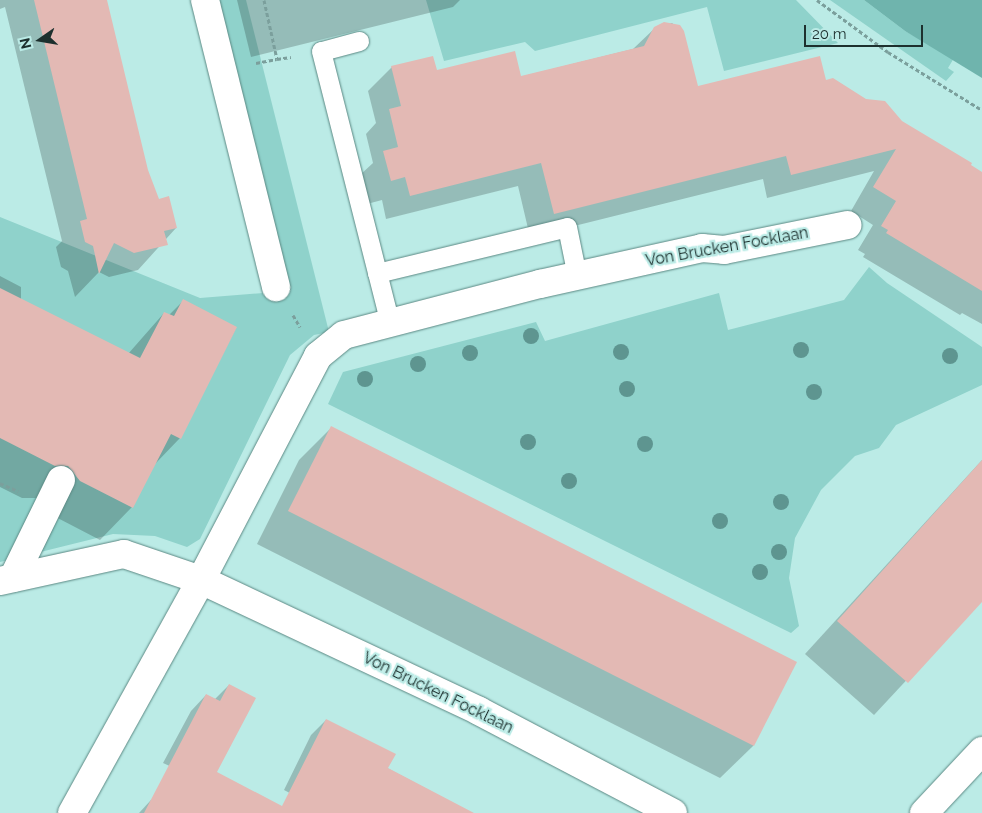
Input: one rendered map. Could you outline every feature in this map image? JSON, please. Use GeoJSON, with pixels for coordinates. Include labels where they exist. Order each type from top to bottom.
{"type":"FeatureCollection","features":[{"type":"Feature","properties":{"kind":"street"},"geometry":{"type":"LineString","coordinates":[[205,0],[276,287]]}},
{"type":"Feature","properties":{"kind":"street","name":"Von Brucken Focklaan"},"geometry":{"type":"LineString","coordinates":[[72,813],[201,580],[318,356],[344,335],[577,276],[702,248],[724,250],[848,225]]}},
{"type":"Feature","properties":{"kind":"street","name":"Von Brucken Focklaan"},"geometry":{"type":"LineString","coordinates":[[6,579],[61,480]]}},
{"type":"Feature","properties":{"kind":"street","name":"Von Brucken Focklaan"},"geometry":{"type":"LineString","coordinates":[[6,579],[124,554],[201,580],[479,711],[672,813]]}},
{"type":"Feature","properties":{"kind":"street"},"geometry":{"type":"LineString","coordinates":[[924,813],[982,751]]}},
{"type":"Feature","properties":{"kind":"lane"},"geometry":{"type":"LineString","coordinates":[[359,41],[322,51],[390,322]]}},
{"type":"Feature","properties":{"kind":"lane"},"geometry":{"type":"LineString","coordinates":[[377,273],[567,227],[577,276]]}},
{"type":"Feature","properties":{"kind":"path"},"geometry":{"type":"LineString","coordinates":[[264,0],[277,59],[322,51]]}},
{"type":"Feature","properties":{"kind":"path"},"geometry":{"type":"LineString","coordinates":[[817,0],[888,52],[982,110]]}},
{"type":"Feature","properties":{"kind":"path"},"geometry":{"type":"LineString","coordinates":[[276,287],[318,356]]}},
{"type":"Feature","properties":{"kind":"shaded area"},"geometry":{"type":"Polygon","coordinates":[[[217,0],[246,0],[329,332],[314,335],[290,355],[200,539],[187,547],[155,536],[113,534],[0,562],[0,217],[200,298],[289,291],[217,0]]]}},
{"type":"Feature","properties":{"kind":"shaded area"},"geometry":{"type":"Polygon","coordinates":[[[426,0],[796,0],[838,43],[724,71],[707,7],[535,51],[525,42],[444,61],[426,0]]]}},
{"type":"Feature","properties":{"kind":"shaded area"},"geometry":{"type":"Polygon","coordinates":[[[830,0],[864,0],[905,31],[954,58],[948,68],[954,72],[946,81],[830,0]]]}},
{"type":"Feature","properties":{"kind":"shaded area"},"geometry":{"type":"Polygon","coordinates":[[[864,0],[982,0],[982,78],[905,31],[864,0]]]}},
{"type":"Feature","properties":{"kind":"shaded area"},"geometry":{"type":"Polygon","coordinates":[[[869,267],[887,283],[982,347],[982,385],[896,425],[879,448],[855,456],[821,490],[795,538],[789,578],[799,626],[791,633],[328,404],[343,372],[536,322],[545,341],[719,293],[728,330],[844,300],[869,267]]]}},
{"type":"Feature","properties":{"kind":"building"},"geometry":{"type":"Polygon","coordinates":[[[34,0],[107,0],[148,170],[159,199],[169,196],[177,228],[164,231],[168,245],[134,253],[114,243],[99,274],[93,246],[85,242],[80,221],[87,219],[34,0]]]}},
{"type":"Feature","properties":{"kind":"building"},"geometry":{"type":"Polygon","coordinates":[[[664,22],[680,25],[684,31],[698,86],[820,56],[826,80],[833,78],[866,99],[885,101],[902,121],[972,163],[971,165],[982,172],[982,291],[886,233],[888,230],[881,226],[896,201],[873,187],[896,149],[791,175],[786,156],[554,214],[541,163],[410,196],[405,177],[391,181],[383,151],[398,147],[389,109],[401,106],[391,66],[433,56],[437,70],[515,51],[521,76],[644,46],[654,27],[664,22]]]}},
{"type":"Feature","properties":{"kind":"building"},"geometry":{"type":"Polygon","coordinates":[[[0,288],[140,358],[164,312],[174,316],[183,299],[237,327],[181,439],[171,434],[133,508],[80,481],[68,466],[55,466],[0,438],[0,288]]]}},
{"type":"Feature","properties":{"kind":"building"},"geometry":{"type":"Polygon","coordinates":[[[331,426],[797,662],[754,746],[288,511],[331,426]]]}},
{"type":"Feature","properties":{"kind":"building"},"geometry":{"type":"Polygon","coordinates":[[[982,460],[982,602],[908,683],[837,621],[982,460]]]}},
{"type":"Feature","properties":{"kind":"building"},"geometry":{"type":"Polygon","coordinates":[[[229,684],[256,698],[217,772],[282,806],[326,719],[396,754],[388,768],[474,813],[144,813],[206,694],[220,701],[229,684]]]}}]}
